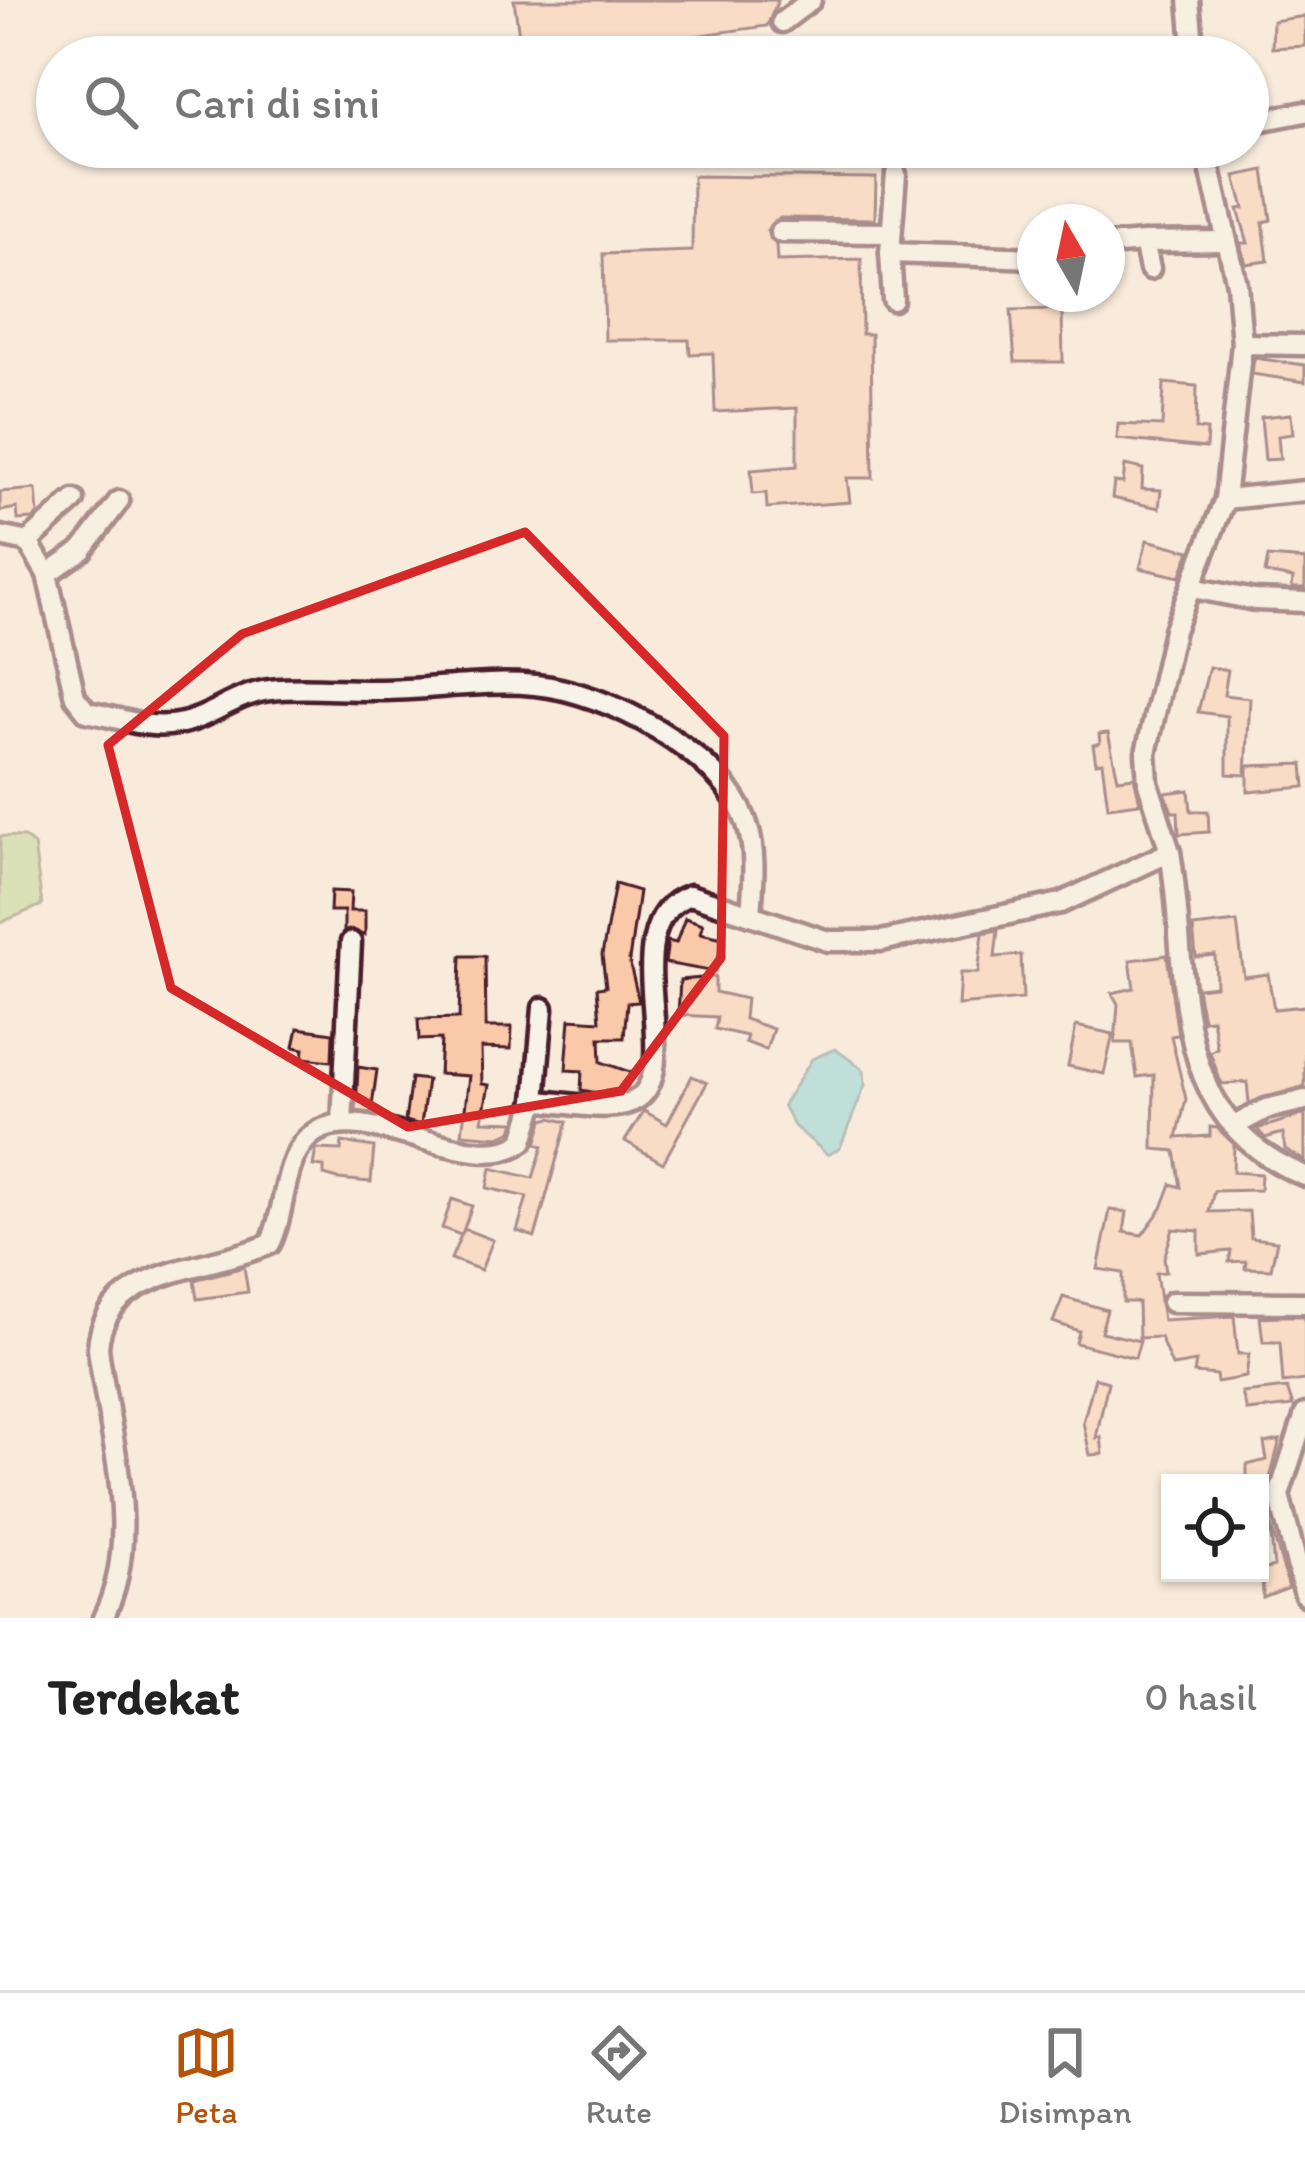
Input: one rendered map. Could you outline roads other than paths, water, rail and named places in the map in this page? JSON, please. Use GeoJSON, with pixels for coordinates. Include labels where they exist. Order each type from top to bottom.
{"type":"FeatureCollection","features":[{"type":"Feature","properties":{"kind":"street"},"geometry":{"type":"LineString","coordinates":[[782,22],[811,0]]}},
{"type":"Feature","properties":{"kind":"street"},"geometry":{"type":"LineString","coordinates":[[1189,0],[1192,36]]}},
{"type":"Feature","properties":{"kind":"street"},"geometry":{"type":"LineString","coordinates":[[1269,119],[1305,112]]}},
{"type":"Feature","properties":{"kind":"street"},"geometry":{"type":"LineString","coordinates":[[1209,168],[1237,284],[1242,344],[1225,499],[1174,630],[1146,753],[1148,783],[1170,851],[1196,1070],[1234,1126],[1273,1160],[1305,1176]]}},
{"type":"Feature","properties":{"kind":"street"},"geometry":{"type":"LineString","coordinates":[[892,300],[889,243],[896,174]]}},
{"type":"Feature","properties":{"kind":"street"},"geometry":{"type":"LineString","coordinates":[[780,232],[1017,256]]}},
{"type":"Feature","properties":{"kind":"street"},"geometry":{"type":"LineString","coordinates":[[1125,244],[1225,241]]}},
{"type":"Feature","properties":{"kind":"street"},"geometry":{"type":"LineString","coordinates":[[1144,242],[1150,269]]}},
{"type":"Feature","properties":{"kind":"street"},"geometry":{"type":"LineString","coordinates":[[1242,344],[1305,345]]}},
{"type":"Feature","properties":{"kind":"street"},"geometry":{"type":"LineString","coordinates":[[1225,499],[1305,491]]}},
{"type":"Feature","properties":{"kind":"street"},"geometry":{"type":"LineString","coordinates":[[28,542],[74,500]]}},
{"type":"Feature","properties":{"kind":"street"},"geometry":{"type":"LineString","coordinates":[[47,574],[82,550],[119,500]]}},
{"type":"Feature","properties":{"kind":"street"},"geometry":{"type":"LineString","coordinates":[[0,536],[28,542],[47,574],[75,697],[87,712],[160,726],[183,724],[224,702],[271,690],[536,685],[602,703],[651,725],[704,763],[729,790],[746,820],[754,851],[751,915]]}},
{"type":"Feature","properties":{"kind":"street"},"geometry":{"type":"LineString","coordinates":[[1192,588],[1255,600],[1305,602]]}},
{"type":"Feature","properties":{"kind":"street"},"geometry":{"type":"LineString","coordinates":[[535,1101],[611,1106],[636,1100],[648,1088],[657,1014],[648,958],[652,939],[676,901],[698,895],[827,941],[881,941],[1061,903],[1170,851]]}},
{"type":"Feature","properties":{"kind":"street"},"geometry":{"type":"LineString","coordinates":[[342,1124],[351,942]]}},
{"type":"Feature","properties":{"kind":"street"},"geometry":{"type":"LineString","coordinates":[[104,1618],[118,1587],[125,1527],[111,1450],[99,1326],[110,1305],[195,1264],[270,1244],[302,1144],[324,1127],[342,1124],[496,1153],[523,1141],[535,1101],[543,1008]]}},
{"type":"Feature","properties":{"kind":"street"},"geometry":{"type":"LineString","coordinates":[[1234,1126],[1266,1109],[1305,1100]]}},
{"type":"Feature","properties":{"kind":"street"},"geometry":{"type":"LineString","coordinates":[[1172,1302],[1305,1303]]}},
{"type":"Feature","properties":{"kind":"street"},"geometry":{"type":"LineString","coordinates":[[1305,1414],[1279,1495],[1305,1595]]}},
{"type":"Feature","properties":{"kind":"water"},"geometry":{"type":"Polygon","coordinates":[[[835,1049],[864,1070],[865,1085],[840,1148],[828,1155],[794,1126],[783,1105],[812,1059],[835,1049]]]}}]}
